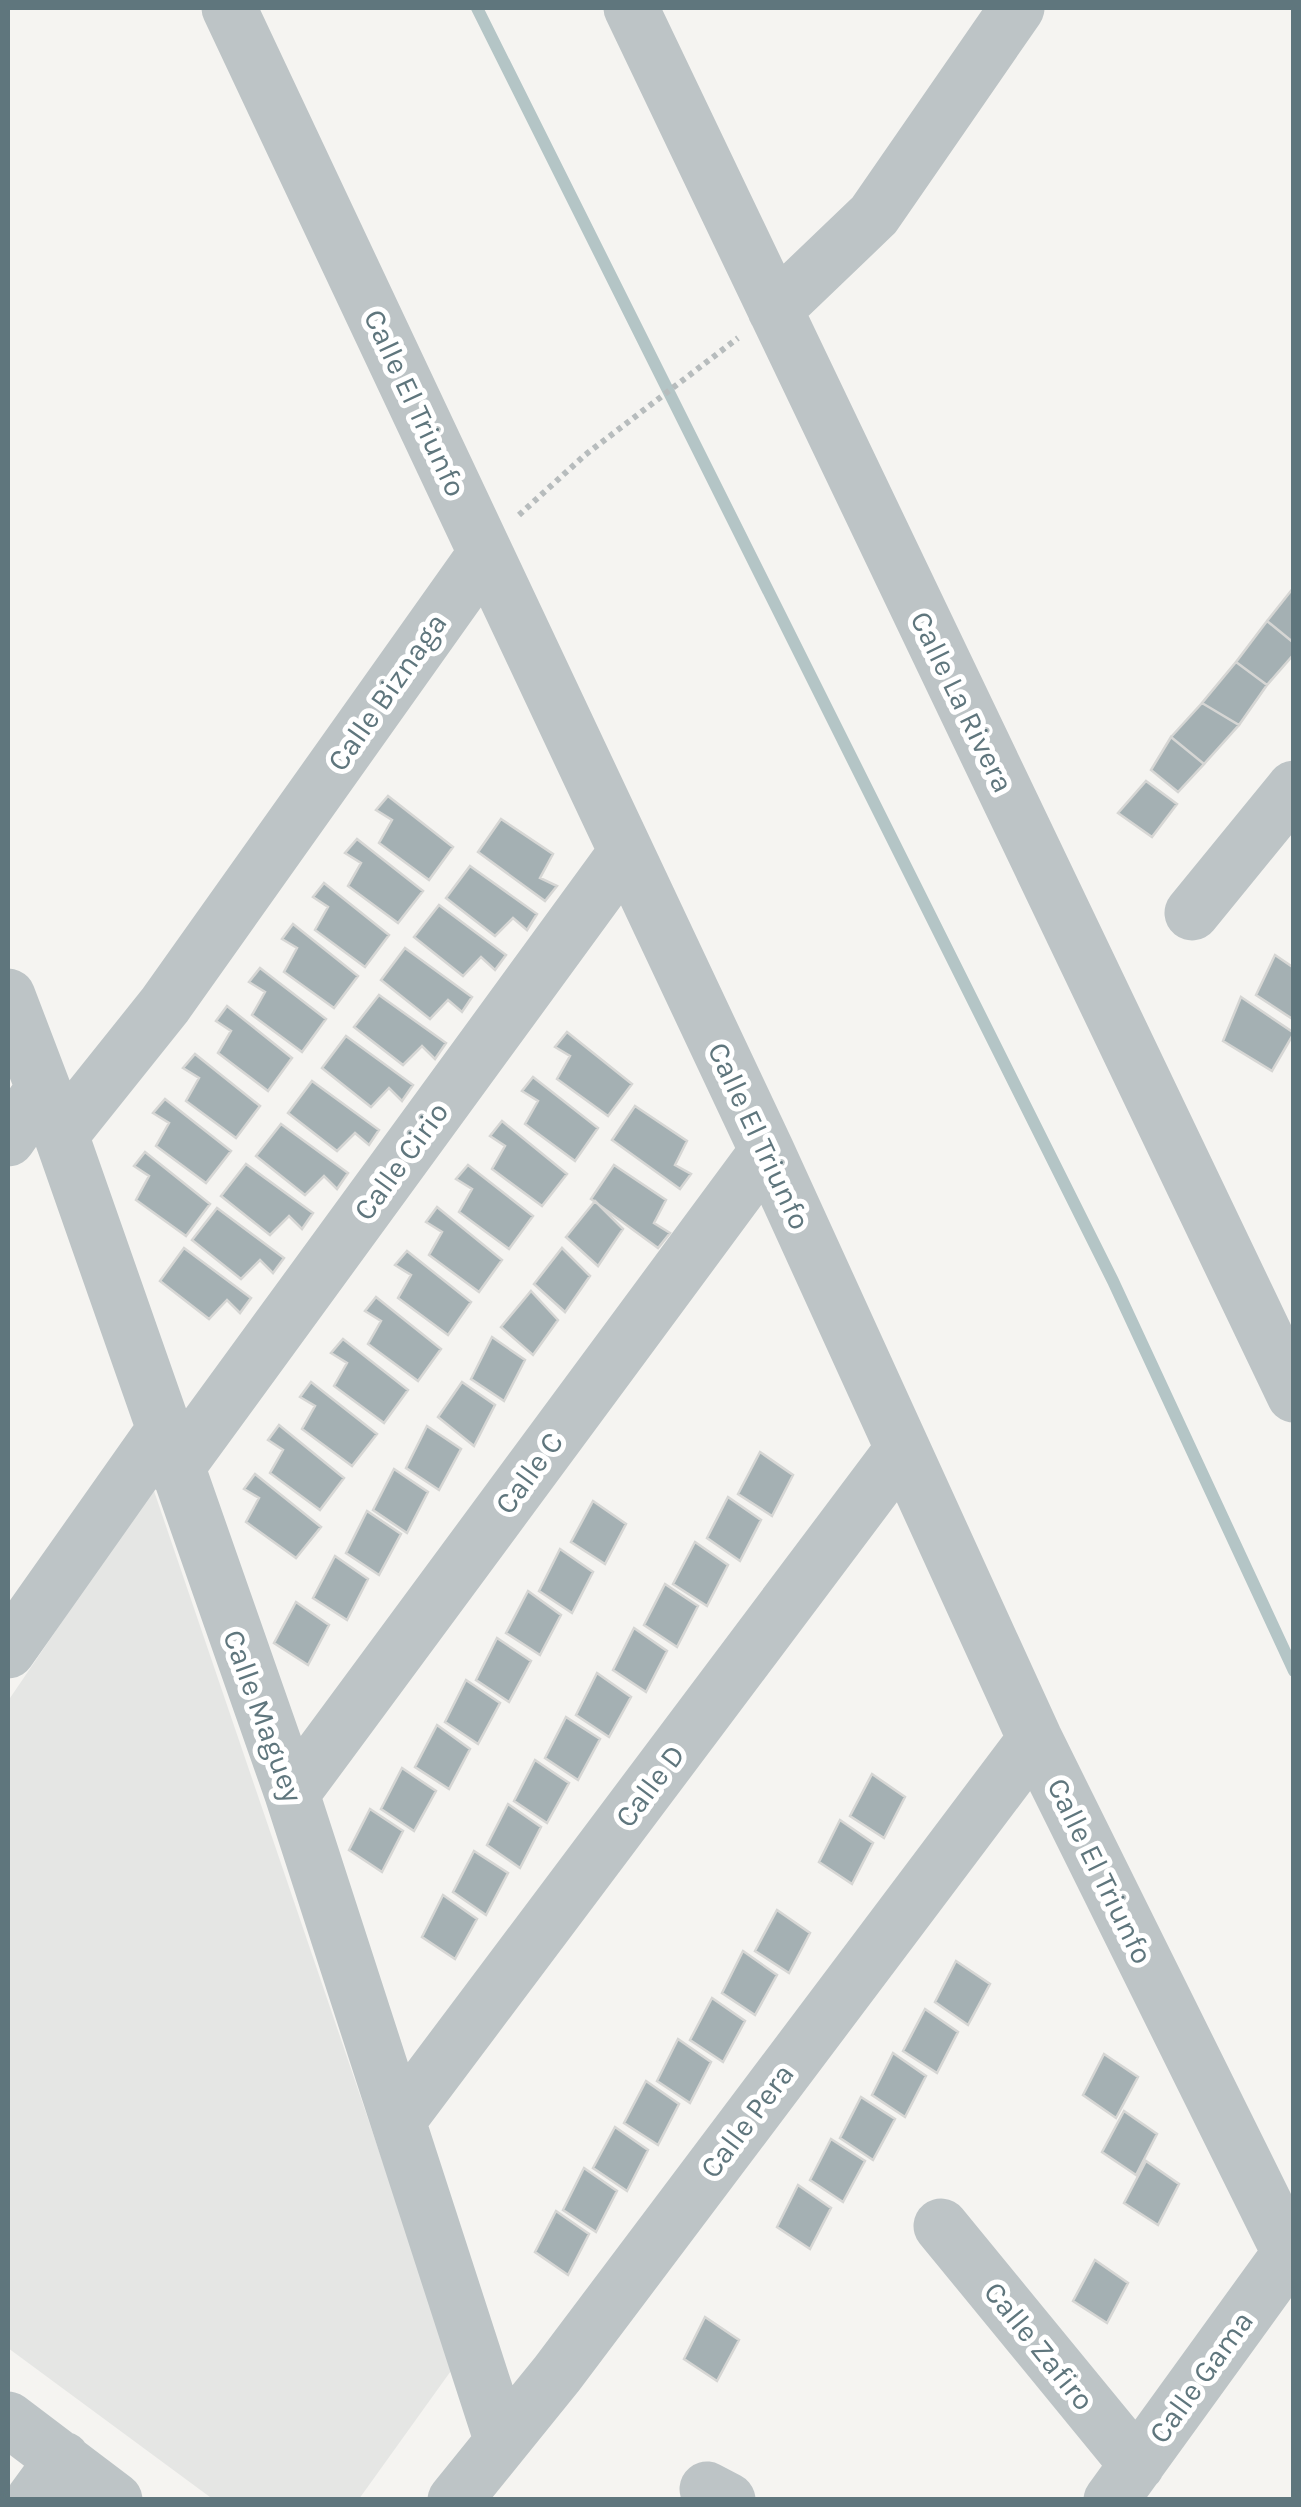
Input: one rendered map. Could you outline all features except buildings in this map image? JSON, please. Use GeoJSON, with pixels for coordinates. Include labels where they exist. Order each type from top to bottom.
{"type":"FeatureCollection","features":[{"type":"Feature","properties":{"kind":"street","name":"Calle El Triunfo"},"geometry":{"type":"LineString","coordinates":[[230,8],[766,1151],[1035,1739],[1291,2258]]}},
{"type":"Feature","properties":{"kind":"street","name":"Calle La Rivera"},"geometry":{"type":"LineString","coordinates":[[631,8],[1291,1384]]}},
{"type":"Feature","properties":{"kind":"street"},"geometry":{"type":"LineString","coordinates":[[775,310],[874,215],[1016,8]]}},
{"type":"Feature","properties":{"kind":"street","name":"Calle Biznaga"},"geometry":{"type":"LineString","coordinates":[[8,1139],[52,1112],[164,1006],[485,554]]}},
{"type":"Feature","properties":{"kind":"street"},"geometry":{"type":"LineString","coordinates":[[1192,913],[1294,788]]}},
{"type":"Feature","properties":{"kind":"street","name":"Calle Cirio"},"geometry":{"type":"LineString","coordinates":[[8,1650],[169,1450],[626,852]]}},
{"type":"Feature","properties":{"kind":"street","name":"Calle Maguey"},"geometry":{"type":"LineString","coordinates":[[8,996],[292,1794],[502,2442]]}},
{"type":"Feature","properties":{"kind":"street","name":"Calle C"},"geometry":{"type":"LineString","coordinates":[[292,1794],[766,1151]]}},
{"type":"Feature","properties":{"kind":"street","name":"Calle D"},"geometry":{"type":"LineString","coordinates":[[398,2121],[901,1451]]}},
{"type":"Feature","properties":{"kind":"street","name":"Calle Pera"},"geometry":{"type":"LineString","coordinates":[[454,2500],[1035,1739]]}},
{"type":"Feature","properties":{"kind":"street","name":"Calle Zafiro"},"geometry":{"type":"LineString","coordinates":[[941,2226],[1124,2482]]}},
{"type":"Feature","properties":{"kind":"street","name":"Calle Gama"},"geometry":{"type":"LineString","coordinates":[[1124,2482],[1291,2258]]}},
{"type":"Feature","properties":{"kind":"street"},"geometry":{"type":"LineString","coordinates":[[8,2419],[48,2479],[115,2500]]}},
{"type":"Feature","properties":{"kind":"path"},"geometry":{"type":"LineString","coordinates":[[485,554],[539,494],[775,310]]}},
{"type":"Feature","properties":{"kind":"shaded area"},"geometry":{"type":"Polygon","coordinates":[[[153,1488],[453,2368],[359,2499],[214,2500],[8,2348],[8,1701],[153,1488]]]}},
{"type":"Feature","properties":{"kind":"waterway"},"geometry":{"type":"LineString","coordinates":[[477,8],[1113,1281],[1294,1671]]}}]}
